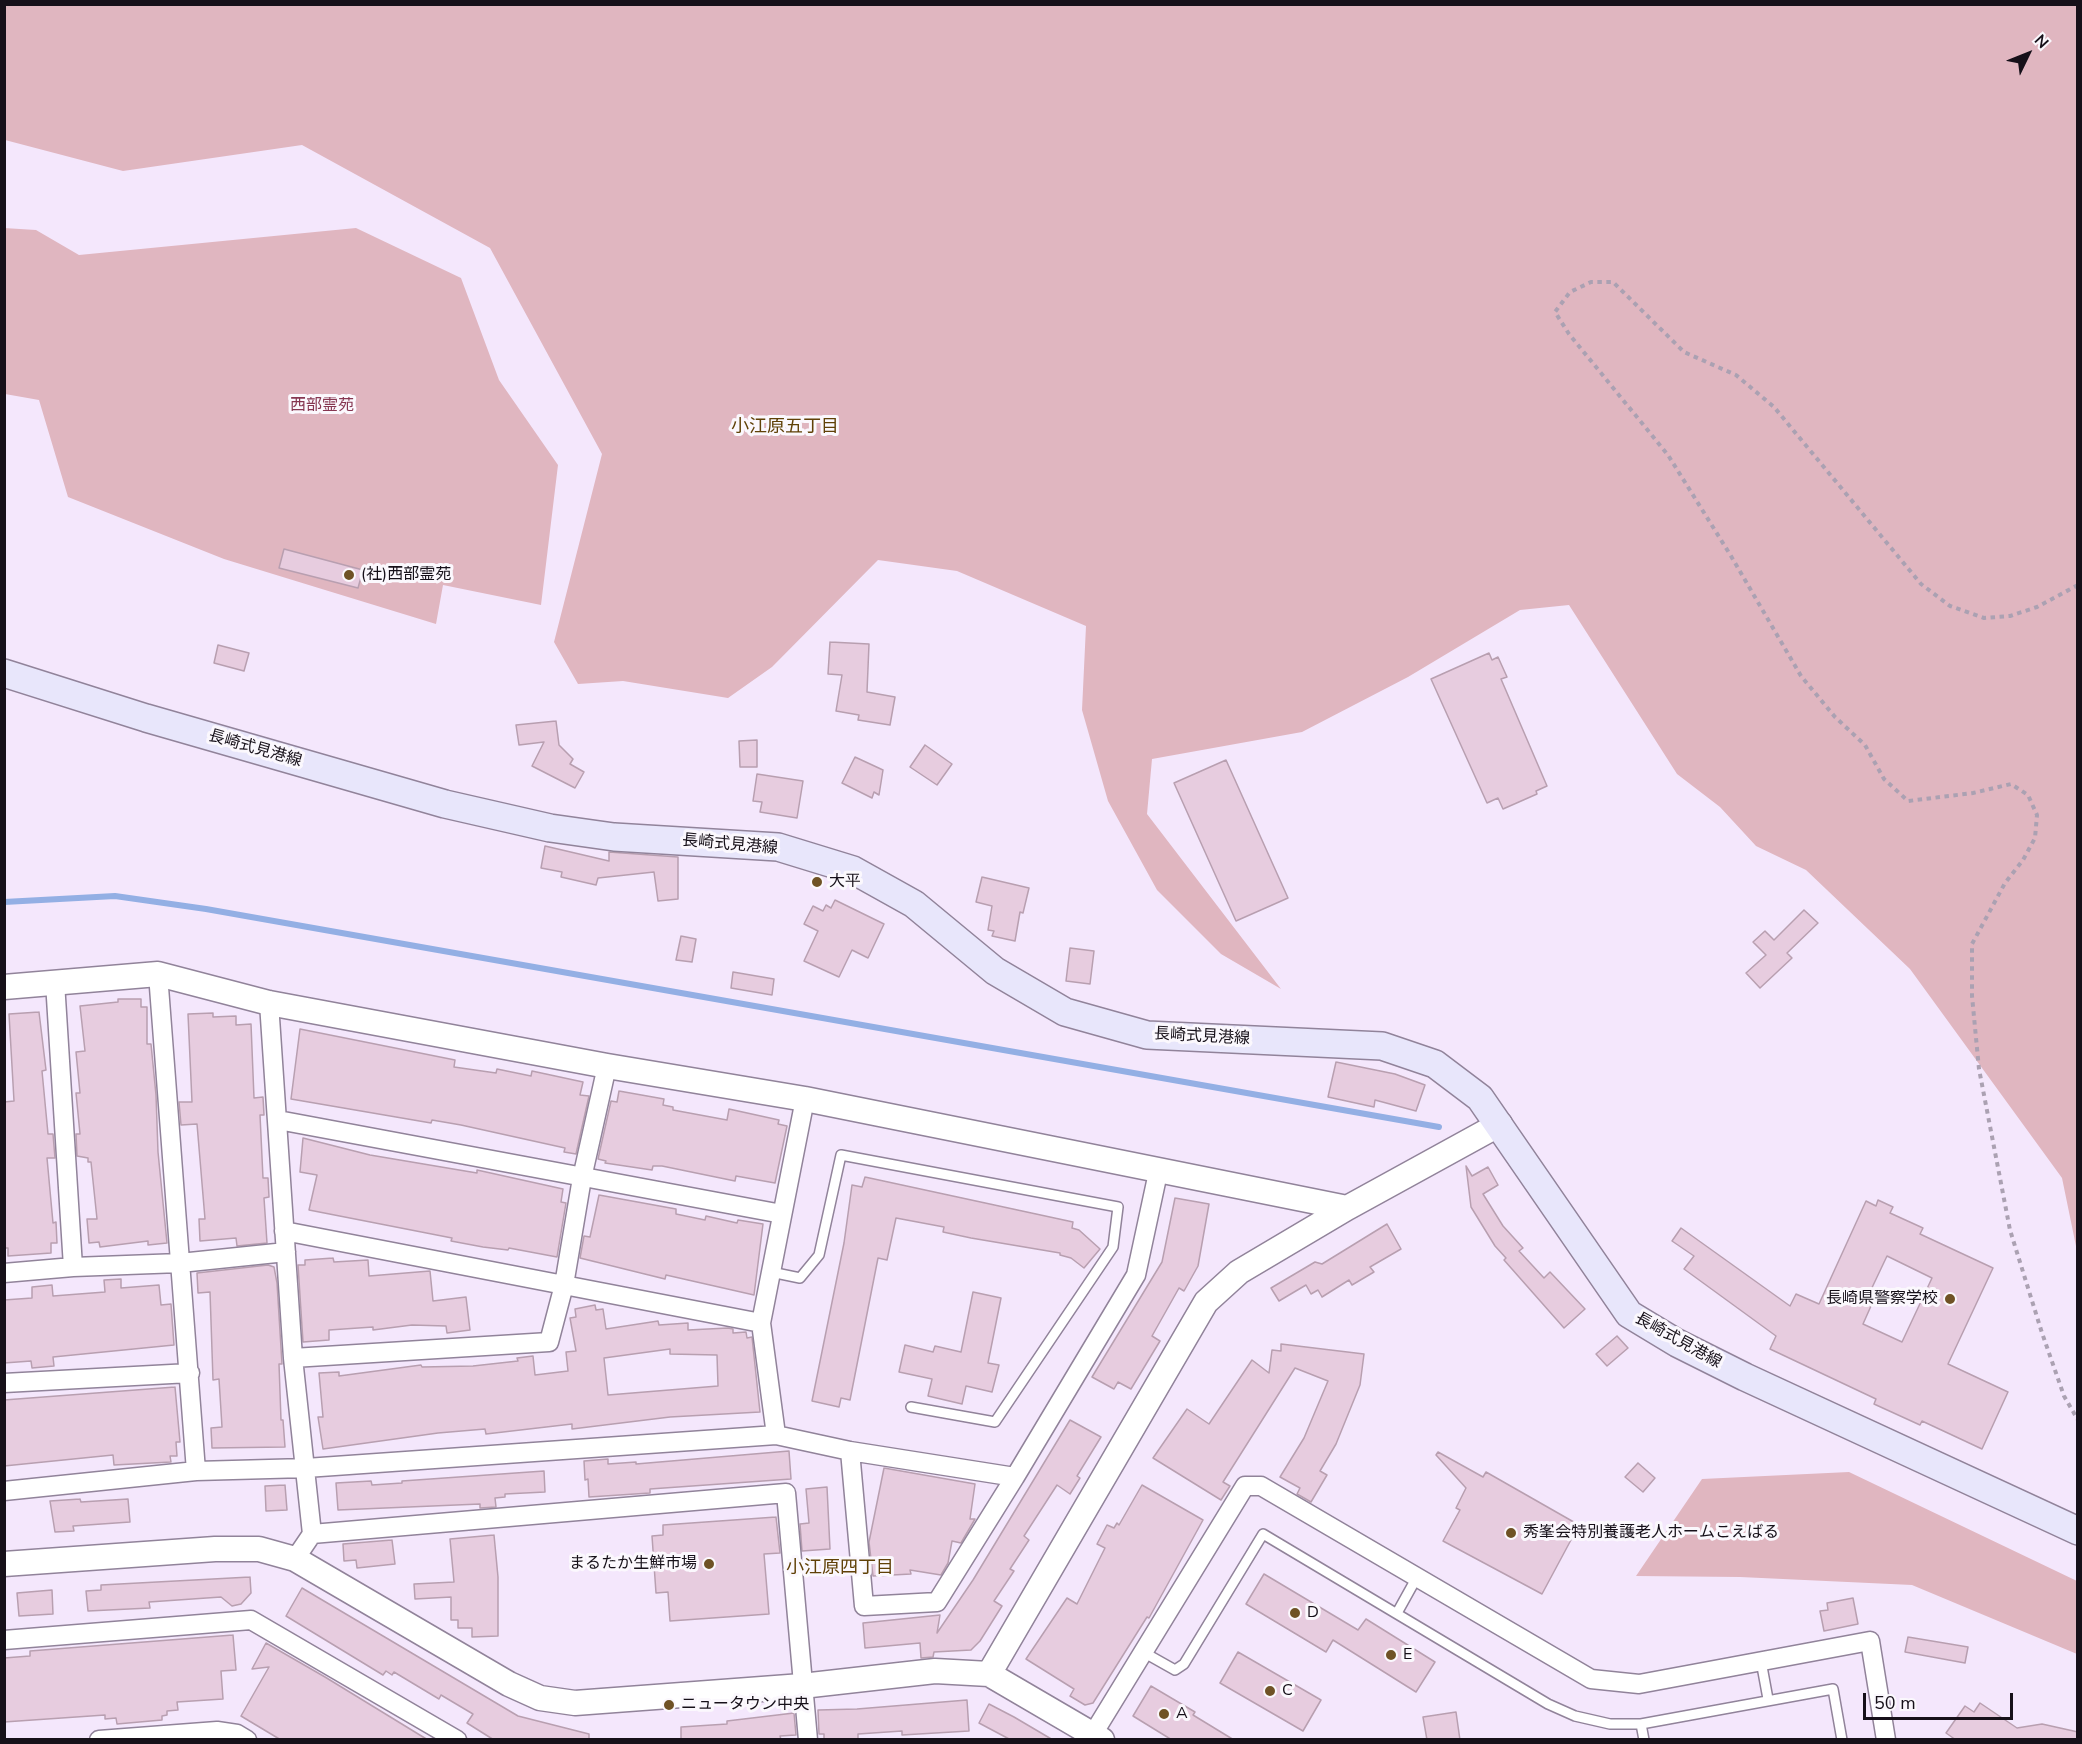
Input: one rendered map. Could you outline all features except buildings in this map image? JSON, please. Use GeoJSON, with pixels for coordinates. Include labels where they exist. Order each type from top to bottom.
{"type":"FeatureCollection","features":[{"type":"Feature","properties":{"kind":"main road","name":"長崎式見港線"},"geometry":{"type":"LineString","coordinates":[[4,673],[146,718],[445,804],[550,828],[614,837],[778,847],[853,870],[914,904],[995,971],[1065,1012],[1147,1035],[1382,1046],[1435,1064],[1480,1098],[1500,1124],[1552,1206],[1629,1314],[1677,1343],[1745,1377],[2078,1531]]}},
{"type":"Feature","properties":{"kind":"street"},"geometry":{"type":"LineString","coordinates":[[4,987],[158,974],[269,1003],[607,1066],[805,1099],[1159,1168],[1347,1208]]}},
{"type":"Feature","properties":{"kind":"street"},"geometry":{"type":"LineString","coordinates":[[158,974],[196,1471]]}},
{"type":"Feature","properties":{"kind":"street"},"geometry":{"type":"LineString","coordinates":[[55,982],[73,1267]]}},
{"type":"Feature","properties":{"kind":"street"},"geometry":{"type":"LineString","coordinates":[[269,1003],[293,1358],[312,1534],[295,1559]]}},
{"type":"Feature","properties":{"kind":"street"},"geometry":{"type":"LineString","coordinates":[[293,1358],[549,1341],[564,1285],[582,1178],[607,1066]]}},
{"type":"Feature","properties":{"kind":"street"},"geometry":{"type":"LineString","coordinates":[[776,1434],[761,1323],[805,1099]]}},
{"type":"Feature","properties":{"kind":"street"},"geometry":{"type":"LineString","coordinates":[[278,1120],[782,1214]]}},
{"type":"Feature","properties":{"kind":"street"},"geometry":{"type":"LineString","coordinates":[[989,1674],[1206,1302],[1239,1272],[1347,1208],[1500,1124]]}},
{"type":"Feature","properties":{"kind":"street"},"geometry":{"type":"LineString","coordinates":[[850,1451],[864,1606],[937,1602],[1136,1275],[1159,1168]]}},
{"type":"Feature","properties":{"kind":"street"},"geometry":{"type":"LineString","coordinates":[[284,1231],[761,1323]]}},
{"type":"Feature","properties":{"kind":"street"},"geometry":{"type":"LineString","coordinates":[[4,1273],[73,1267],[180,1263],[286,1252]]}},
{"type":"Feature","properties":{"kind":"street"},"geometry":{"type":"LineString","coordinates":[[4,1383],[190,1373]]}},
{"type":"Feature","properties":{"kind":"street"},"geometry":{"type":"LineString","coordinates":[[4,1491],[196,1471],[306,1468],[776,1434],[850,1451],[1015,1477]]}},
{"type":"Feature","properties":{"kind":"street"},"geometry":{"type":"LineString","coordinates":[[4,1564],[214,1549],[259,1549],[295,1559],[508,1684],[540,1698],[575,1703],[802,1686],[934,1671],[989,1674],[1098,1737],[1143,1652],[1245,1486],[1260,1486],[1591,1679],[1639,1684],[1870,1641],[1886,1740]]}},
{"type":"Feature","properties":{"kind":"street"},"geometry":{"type":"LineString","coordinates":[[312,1534],[786,1493],[808,1740]]}},
{"type":"Feature","properties":{"kind":"street"},"geometry":{"type":"LineString","coordinates":[[4,1640],[251,1620],[457,1740]]}},
{"type":"Feature","properties":{"kind":"street"},"geometry":{"type":"LineString","coordinates":[[99,1740],[217,1731],[237,1734],[247,1740]]}},
{"type":"Feature","properties":{"kind":"lane"},"geometry":{"type":"LineString","coordinates":[[771,1272],[800,1278],[819,1255],[841,1155],[1118,1208],[1113,1247],[995,1422],[911,1407]]}},
{"type":"Feature","properties":{"kind":"lane"},"geometry":{"type":"LineString","coordinates":[[1143,1652],[1175,1670],[1184,1664],[1263,1534],[1559,1710],[1610,1724],[1641,1724],[1768,1699],[1833,1689],[1842,1740]]}},
{"type":"Feature","properties":{"kind":"lane"},"geometry":{"type":"LineString","coordinates":[[1397,1613],[1417,1577]]}},
{"type":"Feature","properties":{"kind":"lane"},"geometry":{"type":"LineString","coordinates":[[1761,1661],[1768,1699]]}},
{"type":"Feature","properties":{"kind":"lane"},"geometry":{"type":"LineString","coordinates":[[1641,1724],[1644,1740]]}},
{"type":"Feature","properties":{"kind":"path"},"geometry":{"type":"LineString","coordinates":[[2078,585],[2037,607],[2010,616],[1984,618],[1950,606],[1921,584],[1774,407],[1736,375],[1684,352],[1613,282],[1591,282],[1570,292],[1554,312],[1569,334],[1668,455],[1731,556],[1801,676],[1836,717],[1865,746],[1884,779],[1908,801],[1973,793],[2011,784],[2028,795],[2037,815],[2035,838],[2001,891],[1972,944],[1971,996],[1979,1069],[2010,1230],[2064,1396],[2078,1420]]}},
{"type":"Feature","properties":{"kind":"green space"},"geometry":{"type":"Polygon","coordinates":[[[4,5],[2077,5],[2077,1251],[2062,1178],[1910,969],[1806,870],[1756,846],[1720,807],[1677,774],[1569,605],[1520,610],[1408,677],[1302,732],[1152,759],[1147,814],[1281,989],[1221,954],[1157,890],[1108,801],[1082,710],[1086,626],[957,571],[878,560],[772,667],[728,698],[623,681],[578,684],[554,642],[602,454],[490,248],[302,145],[123,171],[5,140],[4,5]]]}},
{"type":"Feature","properties":{"kind":"green space","name":"西部霊苑"},"geometry":{"type":"Polygon","coordinates":[[[4,228],[36,230],[79,255],[356,228],[461,278],[499,380],[558,465],[541,605],[443,585],[436,624],[224,559],[68,497],[39,400],[5,394],[4,228]]]}},
{"type":"Feature","properties":{"kind":"green space"},"geometry":{"type":"Polygon","coordinates":[[[1849,1472],[2077,1581],[2077,1654],[1912,1585],[1740,1577],[1636,1576],[1702,1479],[1849,1472]]]}},
{"type":"Feature","properties":{"kind":"waterway"},"geometry":{"type":"LineString","coordinates":[[4,902],[115,896],[206,909],[1439,1127]]}},
{"type":"Feature","properties":{"kind":"place","name":"(社)西部霊苑"},"geometry":{"type":"Point","coordinates":[349,575]}},
{"type":"Feature","properties":{"kind":"place","name":"大平"},"geometry":{"type":"Point","coordinates":[817,882]}},
{"type":"Feature","properties":{"kind":"place","name":"長崎県警察学校"},"geometry":{"type":"Point","coordinates":[1950,1299]}},
{"type":"Feature","properties":{"kind":"place","name":"秀峯会特別養護老人ホームこえばる"},"geometry":{"type":"Point","coordinates":[1511,1533]}},
{"type":"Feature","properties":{"kind":"place","name":"まるたか生鮮市場"},"geometry":{"type":"Point","coordinates":[709,1564]}},
{"type":"Feature","properties":{"kind":"place","name":"D"},"geometry":{"type":"Point","coordinates":[1295,1613]}},
{"type":"Feature","properties":{"kind":"place","name":"E"},"geometry":{"type":"Point","coordinates":[1391,1655]}},
{"type":"Feature","properties":{"kind":"place","name":"C"},"geometry":{"type":"Point","coordinates":[1270,1691]}},
{"type":"Feature","properties":{"kind":"place","name":"ニュータウン中央"},"geometry":{"type":"Point","coordinates":[669,1705]}},
{"type":"Feature","properties":{"kind":"place","name":"A"},"geometry":{"type":"Point","coordinates":[1164,1714]}},
{"type":"Feature","properties":{"kind":"district","name":"小江原五丁目"},"geometry":{"type":"Point","coordinates":[785,428]}},
{"type":"Feature","properties":{"kind":"district","name":"小江原四丁目"},"geometry":{"type":"Point","coordinates":[840,1569]}}]}
